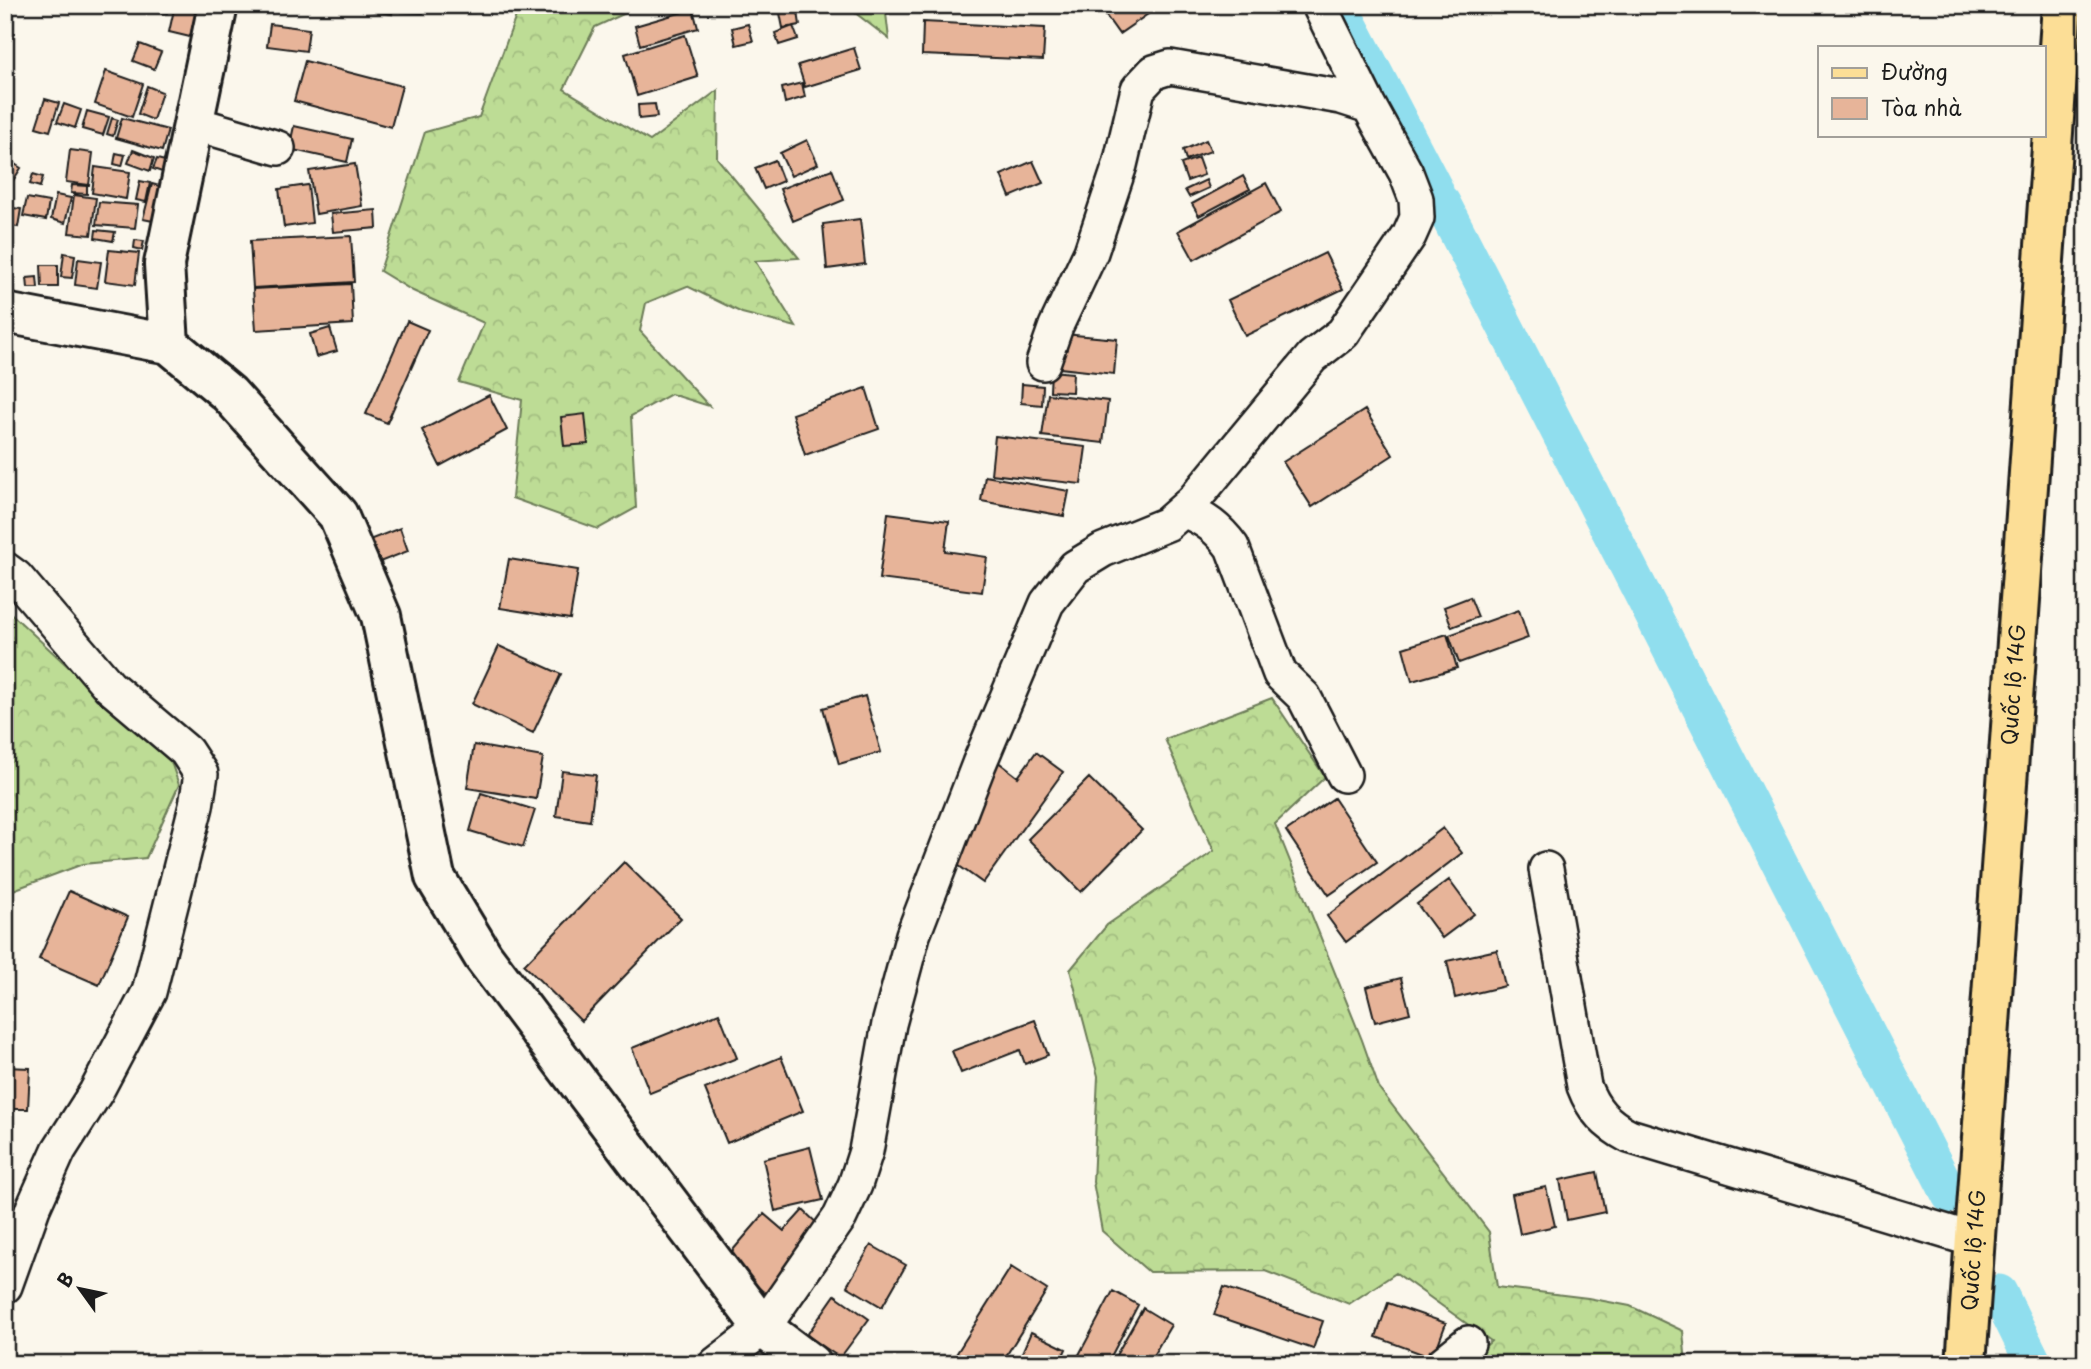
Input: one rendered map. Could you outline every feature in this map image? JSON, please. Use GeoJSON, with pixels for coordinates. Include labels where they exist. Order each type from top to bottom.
{"type":"FeatureCollection","features":[{"type":"Feature","properties":{"kind":"main road","name":"Quốc lộ 14G"},"geometry":{"type":"LineString","coordinates":[[1966,1364],[2062,5]]}},
{"type":"Feature","properties":{"kind":"street"},"geometry":{"type":"LineString","coordinates":[[169,344],[164,264],[218,5]]}},
{"type":"Feature","properties":{"kind":"street"},"geometry":{"type":"LineString","coordinates":[[716,1364],[763,1328],[840,1217],[855,1185],[866,1152],[889,1024],[913,936],[979,764],[1047,603],[1075,567],[1103,550],[1167,524],[1184,510],[1312,357],[1343,333],[1409,236],[1418,218],[1416,199],[1406,173],[1369,106],[1320,5]]}},
{"type":"Feature","properties":{"kind":"street"},"geometry":{"type":"LineString","coordinates":[[1043,363],[1056,326],[1091,253],[1120,165],[1138,89],[1154,72],[1170,67],[1341,97],[1369,106]]}},
{"type":"Feature","properties":{"kind":"street"},"geometry":{"type":"LineString","coordinates":[[193,123],[278,148]]}},
{"type":"Feature","properties":{"kind":"street"},"geometry":{"type":"LineString","coordinates":[[5,313],[169,344],[229,394],[338,515],[381,616],[435,877],[483,956],[763,1328],[811,1364]]}},
{"type":"Feature","properties":{"kind":"street"},"geometry":{"type":"LineString","coordinates":[[1184,510],[1203,518],[1220,530],[1232,547],[1280,674],[1304,697],[1344,775]]}},
{"type":"Feature","properties":{"kind":"street"},"geometry":{"type":"LineString","coordinates":[[5,569],[16,577],[109,686],[186,751],[201,774],[196,806],[149,992],[96,1092],[58,1150],[33,1208],[5,1286]]}},
{"type":"Feature","properties":{"kind":"street"},"geometry":{"type":"LineString","coordinates":[[1546,869],[1584,1086],[1590,1102],[1601,1117],[1629,1136],[1974,1240]]}},
{"type":"Feature","properties":{"kind":"street"},"geometry":{"type":"LineString","coordinates":[[1442,1364],[1468,1343]]}},
{"type":"Feature","properties":{"kind":"green space"},"geometry":{"type":"Polygon","coordinates":[[[520,5],[643,5],[595,27],[564,89],[650,141],[718,90],[717,158],[799,258],[755,261],[796,327],[742,313],[687,286],[646,303],[640,331],[709,406],[671,394],[631,416],[636,508],[598,529],[512,498],[522,400],[459,382],[484,323],[413,291],[380,271],[425,132],[479,117],[520,5]]]}},
{"type":"Feature","properties":{"kind":"green space"},"geometry":{"type":"Polygon","coordinates":[[[845,5],[885,5],[889,39],[845,5]]]}},
{"type":"Feature","properties":{"kind":"green space"},"geometry":{"type":"Polygon","coordinates":[[[5,608],[171,762],[179,785],[146,858],[83,864],[5,893],[5,608]]]}},
{"type":"Feature","properties":{"kind":"green space"},"geometry":{"type":"Polygon","coordinates":[[[1272,698],[1325,777],[1275,824],[1379,1088],[1489,1232],[1497,1287],[1630,1306],[1683,1331],[1686,1364],[1466,1364],[1491,1341],[1396,1273],[1349,1304],[1265,1271],[1149,1272],[1102,1231],[1093,1182],[1098,1076],[1070,970],[1107,925],[1214,851],[1165,739],[1272,698]]]}},
{"type":"Feature","properties":{"kind":"building"},"geometry":{"type":"Polygon","coordinates":[[[120,5],[168,5],[167,13],[120,10],[120,5]]]}},
{"type":"Feature","properties":{"kind":"building"},"geometry":{"type":"Polygon","coordinates":[[[175,5],[198,5],[190,37],[169,32],[175,5]]]}},
{"type":"Feature","properties":{"kind":"building"},"geometry":{"type":"Polygon","coordinates":[[[334,5],[394,5],[392,14],[334,5]]]}},
{"type":"Feature","properties":{"kind":"building"},"geometry":{"type":"Polygon","coordinates":[[[401,5],[424,5],[423,13],[401,12],[401,5]]]}},
{"type":"Feature","properties":{"kind":"building"},"geometry":{"type":"Polygon","coordinates":[[[441,5],[475,5],[474,13],[441,12],[441,5]]]}},
{"type":"Feature","properties":{"kind":"building"},"geometry":{"type":"Polygon","coordinates":[[[797,5],[800,25],[783,28],[779,8],[797,5]]]}},
{"type":"Feature","properties":{"kind":"building"},"geometry":{"type":"Polygon","coordinates":[[[1115,5],[1161,5],[1119,34],[1104,13],[1115,5]]]}},
{"type":"Feature","properties":{"kind":"building"},"geometry":{"type":"Polygon","coordinates":[[[693,9],[698,28],[640,45],[635,26],[693,9]]]}},
{"type":"Feature","properties":{"kind":"building"},"geometry":{"type":"Polygon","coordinates":[[[923,22],[1045,28],[1043,60],[922,55],[923,22]]]}},
{"type":"Feature","properties":{"kind":"building"},"geometry":{"type":"Polygon","coordinates":[[[270,24],[309,29],[306,51],[267,46],[270,24]]]}},
{"type":"Feature","properties":{"kind":"building"},"geometry":{"type":"Polygon","coordinates":[[[748,24],[753,41],[736,45],[732,28],[748,24]]]}},
{"type":"Feature","properties":{"kind":"building"},"geometry":{"type":"Polygon","coordinates":[[[793,26],[798,39],[779,45],[775,33],[793,26]]]}},
{"type":"Feature","properties":{"kind":"building"},"geometry":{"type":"Polygon","coordinates":[[[685,35],[698,77],[637,96],[625,54],[685,35]]]}},
{"type":"Feature","properties":{"kind":"building"},"geometry":{"type":"Polygon","coordinates":[[[140,44],[161,52],[154,69],[133,61],[140,44]]]}},
{"type":"Feature","properties":{"kind":"building"},"geometry":{"type":"Polygon","coordinates":[[[854,48],[861,70],[805,87],[798,65],[854,48]]]}},
{"type":"Feature","properties":{"kind":"building"},"geometry":{"type":"Polygon","coordinates":[[[305,61],[402,86],[391,127],[294,101],[305,61]]]}},
{"type":"Feature","properties":{"kind":"building"},"geometry":{"type":"Polygon","coordinates":[[[106,71],[143,84],[132,117],[95,104],[106,71]]]}},
{"type":"Feature","properties":{"kind":"building"},"geometry":{"type":"Polygon","coordinates":[[[802,83],[805,97],[785,103],[782,88],[802,83]]]}},
{"type":"Feature","properties":{"kind":"building"},"geometry":{"type":"Polygon","coordinates":[[[147,86],[162,92],[153,120],[138,114],[147,86]]]}},
{"type":"Feature","properties":{"kind":"building"},"geometry":{"type":"Polygon","coordinates":[[[45,99],[59,103],[50,131],[36,127],[45,99]]]}},
{"type":"Feature","properties":{"kind":"building"},"geometry":{"type":"Polygon","coordinates":[[[64,104],[81,110],[75,128],[57,122],[64,104]]]}},
{"type":"Feature","properties":{"kind":"building"},"geometry":{"type":"Polygon","coordinates":[[[655,104],[657,117],[639,119],[638,105],[655,104]]]}},
{"type":"Feature","properties":{"kind":"building"},"geometry":{"type":"Polygon","coordinates":[[[87,111],[109,117],[103,135],[82,129],[87,111]]]}},
{"type":"Feature","properties":{"kind":"building"},"geometry":{"type":"Polygon","coordinates":[[[112,118],[118,120],[113,136],[107,134],[112,118]]]}},
{"type":"Feature","properties":{"kind":"building"},"geometry":{"type":"Polygon","coordinates":[[[122,118],[168,130],[162,151],[116,138],[122,118]]]}},
{"type":"Feature","properties":{"kind":"building"},"geometry":{"type":"Polygon","coordinates":[[[294,126],[352,139],[347,162],[289,149],[294,126]]]}},
{"type":"Feature","properties":{"kind":"building"},"geometry":{"type":"Polygon","coordinates":[[[807,140],[818,164],[791,176],[780,153],[807,140]]]}},
{"type":"Feature","properties":{"kind":"building"},"geometry":{"type":"Polygon","coordinates":[[[1206,140],[1211,151],[1186,160],[1183,150],[1206,140]]]}},
{"type":"Feature","properties":{"kind":"building"},"geometry":{"type":"Polygon","coordinates":[[[70,150],[93,153],[89,185],[66,182],[70,150]]]}},
{"type":"Feature","properties":{"kind":"building"},"geometry":{"type":"Polygon","coordinates":[[[133,150],[154,158],[150,171],[128,163],[133,150]]]}},
{"type":"Feature","properties":{"kind":"building"},"geometry":{"type":"Polygon","coordinates":[[[116,153],[125,155],[122,166],[114,164],[116,153]]]}},
{"type":"Feature","properties":{"kind":"building"},"geometry":{"type":"Polygon","coordinates":[[[5,158],[21,168],[5,193],[5,158]]]}},
{"type":"Feature","properties":{"kind":"building"},"geometry":{"type":"Polygon","coordinates":[[[1198,158],[1204,175],[1187,181],[1181,164],[1198,158]]]}},
{"type":"Feature","properties":{"kind":"building"},"geometry":{"type":"Polygon","coordinates":[[[157,159],[165,161],[162,172],[153,169],[157,159]]]}},
{"type":"Feature","properties":{"kind":"building"},"geometry":{"type":"Polygon","coordinates":[[[775,160],[783,181],[764,189],[755,168],[775,160]]]}},
{"type":"Feature","properties":{"kind":"building"},"geometry":{"type":"Polygon","coordinates":[[[1033,161],[1043,183],[1010,197],[1001,175],[1033,161]]]}},
{"type":"Feature","properties":{"kind":"building"},"geometry":{"type":"Polygon","coordinates":[[[355,164],[362,206],[316,214],[309,171],[355,164]]]}},
{"type":"Feature","properties":{"kind":"building"},"geometry":{"type":"Polygon","coordinates":[[[95,167],[130,172],[126,199],[92,193],[95,167]]]}},
{"type":"Feature","properties":{"kind":"building"},"geometry":{"type":"Polygon","coordinates":[[[832,169],[844,200],[793,221],[780,189],[832,169]]]}},
{"type":"Feature","properties":{"kind":"building"},"geometry":{"type":"Polygon","coordinates":[[[33,174],[43,177],[40,187],[30,184],[33,174]]]}},
{"type":"Feature","properties":{"kind":"building"},"geometry":{"type":"Polygon","coordinates":[[[1243,176],[1250,189],[1199,216],[1192,204],[1243,176]]]}},
{"type":"Feature","properties":{"kind":"building"},"geometry":{"type":"Polygon","coordinates":[[[1206,180],[1209,188],[1189,197],[1185,190],[1206,180]]]}},
{"type":"Feature","properties":{"kind":"building"},"geometry":{"type":"Polygon","coordinates":[[[140,181],[150,183],[146,202],[136,200],[140,181]]]}},
{"type":"Feature","properties":{"kind":"building"},"geometry":{"type":"Polygon","coordinates":[[[1266,183],[1281,212],[1194,260],[1178,231],[1266,183]]]}},
{"type":"Feature","properties":{"kind":"building"},"geometry":{"type":"Polygon","coordinates":[[[152,184],[167,188],[158,222],[143,219],[152,184]]]}},
{"type":"Feature","properties":{"kind":"building"},"geometry":{"type":"Polygon","coordinates":[[[72,185],[87,186],[87,194],[71,193],[72,185]]]}},
{"type":"Feature","properties":{"kind":"building"},"geometry":{"type":"Polygon","coordinates":[[[308,185],[312,223],[284,227],[279,189],[308,185]]]}},
{"type":"Feature","properties":{"kind":"building"},"geometry":{"type":"Polygon","coordinates":[[[56,195],[71,198],[65,223],[51,219],[56,195]]]}},
{"type":"Feature","properties":{"kind":"building"},"geometry":{"type":"Polygon","coordinates":[[[74,195],[96,198],[91,235],[69,233],[74,195]]]}},
{"type":"Feature","properties":{"kind":"building"},"geometry":{"type":"Polygon","coordinates":[[[27,198],[49,202],[46,220],[23,216],[27,198]]]}},
{"type":"Feature","properties":{"kind":"building"},"geometry":{"type":"Polygon","coordinates":[[[99,202],[138,205],[135,228],[96,225],[99,202]]]}},
{"type":"Feature","properties":{"kind":"building"},"geometry":{"type":"Polygon","coordinates":[[[13,208],[21,209],[18,227],[11,226],[13,208]]]}},
{"type":"Feature","properties":{"kind":"building"},"geometry":{"type":"Polygon","coordinates":[[[376,210],[377,228],[333,232],[331,214],[376,210]]]}},
{"type":"Feature","properties":{"kind":"building"},"geometry":{"type":"Polygon","coordinates":[[[860,219],[865,264],[827,269],[823,224],[860,219]]]}},
{"type":"Feature","properties":{"kind":"building"},"geometry":{"type":"Polygon","coordinates":[[[96,230],[115,232],[113,241],[95,238],[96,230]]]}},
{"type":"Feature","properties":{"kind":"building"},"geometry":{"type":"Polygon","coordinates":[[[351,236],[354,282],[253,288],[250,241],[351,236]]]}},
{"type":"Feature","properties":{"kind":"building"},"geometry":{"type":"Polygon","coordinates":[[[135,240],[144,241],[142,250],[134,248],[135,240]]]}},
{"type":"Feature","properties":{"kind":"building"},"geometry":{"type":"Polygon","coordinates":[[[109,250],[139,253],[135,285],[105,281],[109,250]]]}},
{"type":"Feature","properties":{"kind":"building"},"geometry":{"type":"Polygon","coordinates":[[[64,253],[75,255],[72,278],[61,277],[64,253]]]}},
{"type":"Feature","properties":{"kind":"building"},"geometry":{"type":"Polygon","coordinates":[[[1325,253],[1343,289],[1245,336],[1228,300],[1325,253]]]}},
{"type":"Feature","properties":{"kind":"building"},"geometry":{"type":"Polygon","coordinates":[[[78,259],[101,262],[97,288],[75,285],[78,259]]]}},
{"type":"Feature","properties":{"kind":"building"},"geometry":{"type":"Polygon","coordinates":[[[41,265],[58,265],[58,287],[42,287],[41,265]]]}},
{"type":"Feature","properties":{"kind":"building"},"geometry":{"type":"Polygon","coordinates":[[[37,277],[38,288],[28,288],[27,278],[37,277]]]}},
{"type":"Feature","properties":{"kind":"building"},"geometry":{"type":"Polygon","coordinates":[[[351,284],[353,324],[256,330],[253,289],[351,284]]]}},
{"type":"Feature","properties":{"kind":"building"},"geometry":{"type":"Polygon","coordinates":[[[407,321],[428,330],[387,423],[366,414],[407,321]]]}},
{"type":"Feature","properties":{"kind":"building"},"geometry":{"type":"Polygon","coordinates":[[[330,328],[337,351],[316,357],[310,334],[330,328]]]}},
{"type":"Feature","properties":{"kind":"building"},"geometry":{"type":"Polygon","coordinates":[[[1064,334],[1117,339],[1114,374],[1060,368],[1064,334]]]}},
{"type":"Feature","properties":{"kind":"building"},"geometry":{"type":"Polygon","coordinates":[[[1051,371],[1073,373],[1072,392],[1050,391],[1051,371]]]}},
{"type":"Feature","properties":{"kind":"building"},"geometry":{"type":"Polygon","coordinates":[[[1022,384],[1043,386],[1042,405],[1021,403],[1022,384]]]}},
{"type":"Feature","properties":{"kind":"building"},"geometry":{"type":"Polygon","coordinates":[[[866,388],[879,429],[805,455],[792,414],[866,388]]]}},
{"type":"Feature","properties":{"kind":"building"},"geometry":{"type":"Polygon","coordinates":[[[1048,394],[1108,401],[1103,443],[1042,436],[1048,394]]]}},
{"type":"Feature","properties":{"kind":"building"},"geometry":{"type":"Polygon","coordinates":[[[489,395],[507,430],[440,466],[422,430],[489,395]]]}},
{"type":"Feature","properties":{"kind":"building"},"geometry":{"type":"Polygon","coordinates":[[[1365,410],[1393,455],[1312,507],[1283,462],[1365,410]]]}},
{"type":"Feature","properties":{"kind":"building"},"geometry":{"type":"Polygon","coordinates":[[[585,414],[588,444],[564,446],[561,417],[585,414]]]}},
{"type":"Feature","properties":{"kind":"building"},"geometry":{"type":"Polygon","coordinates":[[[995,436],[1086,447],[1081,484],[991,474],[995,436]]]}},
{"type":"Feature","properties":{"kind":"building"},"geometry":{"type":"Polygon","coordinates":[[[985,476],[1069,491],[1064,516],[981,501],[985,476]]]}},
{"type":"Feature","properties":{"kind":"building"},"geometry":{"type":"Polygon","coordinates":[[[888,513],[949,521],[945,551],[987,557],[982,592],[879,579],[888,513]]]}},
{"type":"Feature","properties":{"kind":"building"},"geometry":{"type":"Polygon","coordinates":[[[400,528],[408,551],[372,565],[364,542],[400,528]]]}},
{"type":"Feature","properties":{"kind":"building"},"geometry":{"type":"Polygon","coordinates":[[[509,559],[578,570],[570,619],[500,608],[509,559]]]}},
{"type":"Feature","properties":{"kind":"building"},"geometry":{"type":"Polygon","coordinates":[[[1470,597],[1478,617],[1452,627],[1444,607],[1470,597]]]}},
{"type":"Feature","properties":{"kind":"building"},"geometry":{"type":"Polygon","coordinates":[[[1519,610],[1528,638],[1459,663],[1449,635],[1519,610]]]}},
{"type":"Feature","properties":{"kind":"building"},"geometry":{"type":"Polygon","coordinates":[[[1447,634],[1457,668],[1412,681],[1403,648],[1447,634]]]}},
{"type":"Feature","properties":{"kind":"building"},"geometry":{"type":"Polygon","coordinates":[[[499,646],[561,674],[533,733],[472,704],[499,646]]]}},
{"type":"Feature","properties":{"kind":"building"},"geometry":{"type":"Polygon","coordinates":[[[865,696],[881,752],[839,764],[823,708],[865,696]]]}},
{"type":"Feature","properties":{"kind":"building"},"geometry":{"type":"Polygon","coordinates":[[[474,745],[543,757],[536,799],[467,788],[474,745]]]}},
{"type":"Feature","properties":{"kind":"building"},"geometry":{"type":"Polygon","coordinates":[[[1036,752],[1063,772],[983,883],[948,858],[978,816],[964,806],[997,761],[1018,777],[1036,752]]]}},
{"type":"Feature","properties":{"kind":"building"},"geometry":{"type":"Polygon","coordinates":[[[562,771],[596,775],[590,821],[556,816],[562,771]]]}},
{"type":"Feature","properties":{"kind":"building"},"geometry":{"type":"Polygon","coordinates":[[[1089,778],[1142,830],[1081,892],[1028,839],[1089,778]]]}},
{"type":"Feature","properties":{"kind":"building"},"geometry":{"type":"Polygon","coordinates":[[[481,793],[535,810],[523,847],[470,831],[481,793]]]}},
{"type":"Feature","properties":{"kind":"building"},"geometry":{"type":"Polygon","coordinates":[[[1334,798],[1377,862],[1329,895],[1286,831],[1334,798]]]}},
{"type":"Feature","properties":{"kind":"building"},"geometry":{"type":"Polygon","coordinates":[[[1443,828],[1462,853],[1346,942],[1327,916],[1443,828]]]}},
{"type":"Feature","properties":{"kind":"building"},"geometry":{"type":"Polygon","coordinates":[[[624,862],[681,918],[581,1021],[524,965],[624,862]]]}},
{"type":"Feature","properties":{"kind":"building"},"geometry":{"type":"Polygon","coordinates":[[[1449,880],[1474,914],[1442,938],[1417,904],[1449,880]]]}},
{"type":"Feature","properties":{"kind":"building"},"geometry":{"type":"Polygon","coordinates":[[[69,891],[128,917],[99,985],[39,959],[69,891]]]}},
{"type":"Feature","properties":{"kind":"building"},"geometry":{"type":"Polygon","coordinates":[[[1497,950],[1505,986],[1455,998],[1447,961],[1497,950]]]}},
{"type":"Feature","properties":{"kind":"building"},"geometry":{"type":"Polygon","coordinates":[[[1401,978],[1410,1013],[1375,1022],[1366,987],[1401,978]]]}},
{"type":"Feature","properties":{"kind":"building"},"geometry":{"type":"Polygon","coordinates":[[[719,1013],[737,1058],[650,1093],[632,1048],[719,1013]]]}},
{"type":"Feature","properties":{"kind":"building"},"geometry":{"type":"Polygon","coordinates":[[[1035,1020],[1048,1055],[1025,1064],[1020,1050],[961,1073],[952,1051],[1035,1020]]]}},
{"type":"Feature","properties":{"kind":"building"},"geometry":{"type":"Polygon","coordinates":[[[781,1057],[803,1111],[727,1143],[705,1089],[781,1057]]]}},
{"type":"Feature","properties":{"kind":"building"},"geometry":{"type":"Polygon","coordinates":[[[5,1067],[30,1068],[28,1109],[5,1109],[5,1067]]]}},
{"type":"Feature","properties":{"kind":"building"},"geometry":{"type":"Polygon","coordinates":[[[810,1147],[823,1200],[775,1211],[763,1159],[810,1147]]]}},
{"type":"Feature","properties":{"kind":"building"},"geometry":{"type":"Polygon","coordinates":[[[1597,1172],[1605,1212],[1567,1220],[1560,1180],[1597,1172]]]}},
{"type":"Feature","properties":{"kind":"building"},"geometry":{"type":"Polygon","coordinates":[[[1546,1187],[1555,1226],[1520,1234],[1512,1194],[1546,1187]]]}},
{"type":"Feature","properties":{"kind":"building"},"geometry":{"type":"Polygon","coordinates":[[[803,1210],[824,1230],[767,1295],[726,1258],[764,1214],[784,1231],[803,1210]]]}},
{"type":"Feature","properties":{"kind":"building"},"geometry":{"type":"Polygon","coordinates":[[[871,1245],[906,1265],[882,1307],[847,1286],[871,1245]]]}},
{"type":"Feature","properties":{"kind":"building"},"geometry":{"type":"Polygon","coordinates":[[[1011,1267],[1047,1290],[1001,1364],[950,1364],[1011,1267]]]}},
{"type":"Feature","properties":{"kind":"building"},"geometry":{"type":"Polygon","coordinates":[[[1224,1287],[1323,1321],[1313,1349],[1214,1315],[1224,1287]]]}},
{"type":"Feature","properties":{"kind":"building"},"geometry":{"type":"Polygon","coordinates":[[[1113,1291],[1138,1305],[1107,1364],[1074,1364],[1113,1291]]]}},
{"type":"Feature","properties":{"kind":"building"},"geometry":{"type":"Polygon","coordinates":[[[835,1295],[869,1319],[840,1358],[807,1335],[835,1295]]]}},
{"type":"Feature","properties":{"kind":"building"},"geometry":{"type":"Polygon","coordinates":[[[1388,1303],[1446,1323],[1433,1358],[1376,1337],[1388,1303]]]}},
{"type":"Feature","properties":{"kind":"building"},"geometry":{"type":"Polygon","coordinates":[[[1143,1308],[1171,1325],[1148,1364],[1111,1364],[1143,1308]]]}},
{"type":"Feature","properties":{"kind":"building"},"geometry":{"type":"Polygon","coordinates":[[[1031,1332],[1066,1349],[1059,1364],[1017,1364],[1031,1332]]]}},
{"type":"Feature","properties":{"kind":"waterway"},"geometry":{"type":"LineString","coordinates":[[1339,5],[1435,190]]}},
{"type":"Feature","properties":{"kind":"waterway"},"geometry":{"type":"LineString","coordinates":[[1442,203],[1950,1195]]}},
{"type":"Feature","properties":{"kind":"waterway"},"geometry":{"type":"LineString","coordinates":[[1999,1293],[2034,1364]]}}]}
